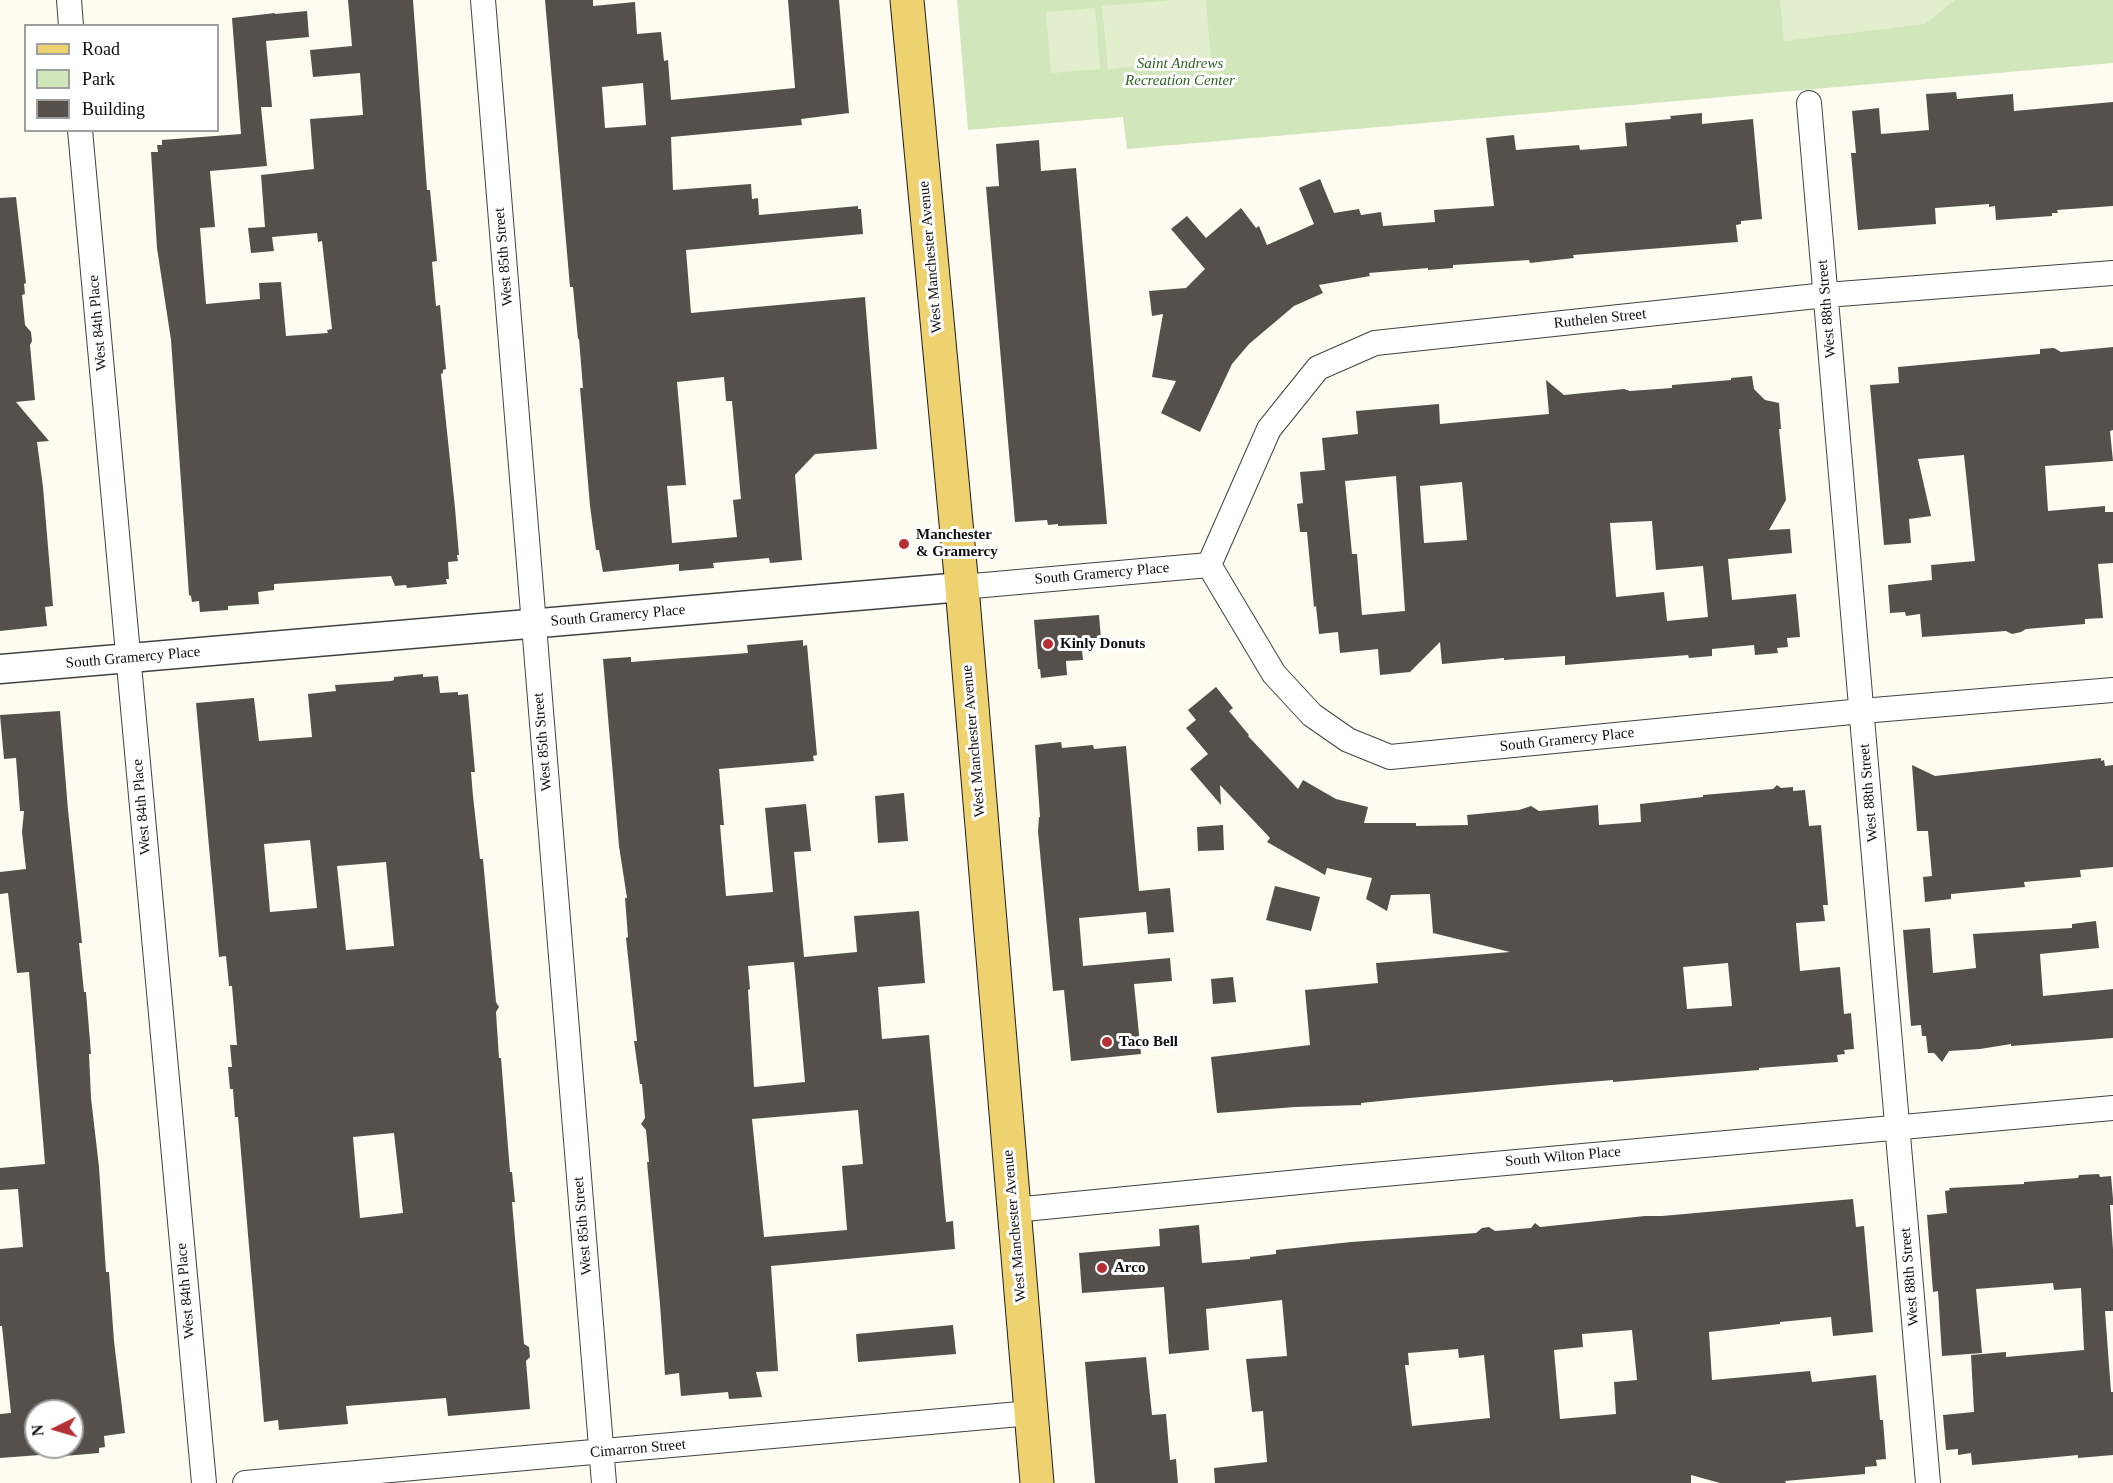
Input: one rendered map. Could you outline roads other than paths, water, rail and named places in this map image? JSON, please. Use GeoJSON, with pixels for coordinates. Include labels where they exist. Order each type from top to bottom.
{"type":"FeatureCollection","features":[{"type":"Feature","properties":{"kind":"main road","name":"West Manchester Avenue"},"geometry":{"type":"LineString","coordinates":[[907,0],[962,587],[1037,1483]]}},
{"type":"Feature","properties":{"kind":"street"},"geometry":{"type":"LineString","coordinates":[[69,0],[71,24]]}},
{"type":"Feature","properties":{"kind":"street","name":"West 85th Street"},"geometry":{"type":"LineString","coordinates":[[483,0],[604,1483]]}},
{"type":"Feature","properties":{"kind":"street","name":"West 88th Street"},"geometry":{"type":"LineString","coordinates":[[1809,104],[1928,1483]]}},
{"type":"Feature","properties":{"kind":"street","name":"West 84th Place"},"geometry":{"type":"LineString","coordinates":[[80,132],[204,1483]]}},
{"type":"Feature","properties":{"kind":"street","name":"Ruthelen Street"},"geometry":{"type":"LineString","coordinates":[[1209,565],[1269,429],[1318,368],[1374,343],[1826,295],[2113,273]]}},
{"type":"Feature","properties":{"kind":"street","name":"South Gramercy Place"},"geometry":{"type":"LineString","coordinates":[[0,669],[1209,565],[1274,674],[1312,715],[1348,740],[1390,757],[1862,711],[2113,690]]}},
{"type":"Feature","properties":{"kind":"street","name":"South Wilton Place"},"geometry":{"type":"LineString","coordinates":[[1014,1210],[2113,1107]]}},
{"type":"Feature","properties":{"kind":"street","name":"Cimarron Street"},"geometry":{"type":"LineString","coordinates":[[245,1483],[1031,1413]]}},
{"type":"Feature","properties":{"kind":"place","name":"Manchester & Gramercy"},"geometry":{"type":"Point","coordinates":[904,544]}},
{"type":"Feature","properties":{"kind":"place","name":"Kinly Donuts"},"geometry":{"type":"Point","coordinates":[1048,644]}},
{"type":"Feature","properties":{"kind":"place","name":"Taco Bell"},"geometry":{"type":"Point","coordinates":[1107,1042]}},
{"type":"Feature","properties":{"kind":"place","name":"Arco"},"geometry":{"type":"Point","coordinates":[1102,1268]}},
{"type":"Feature","properties":{"kind":"park label","name":"Saint Andrews Recreation Center"},"geometry":{"type":"Point","coordinates":[1180,72]}}]}
